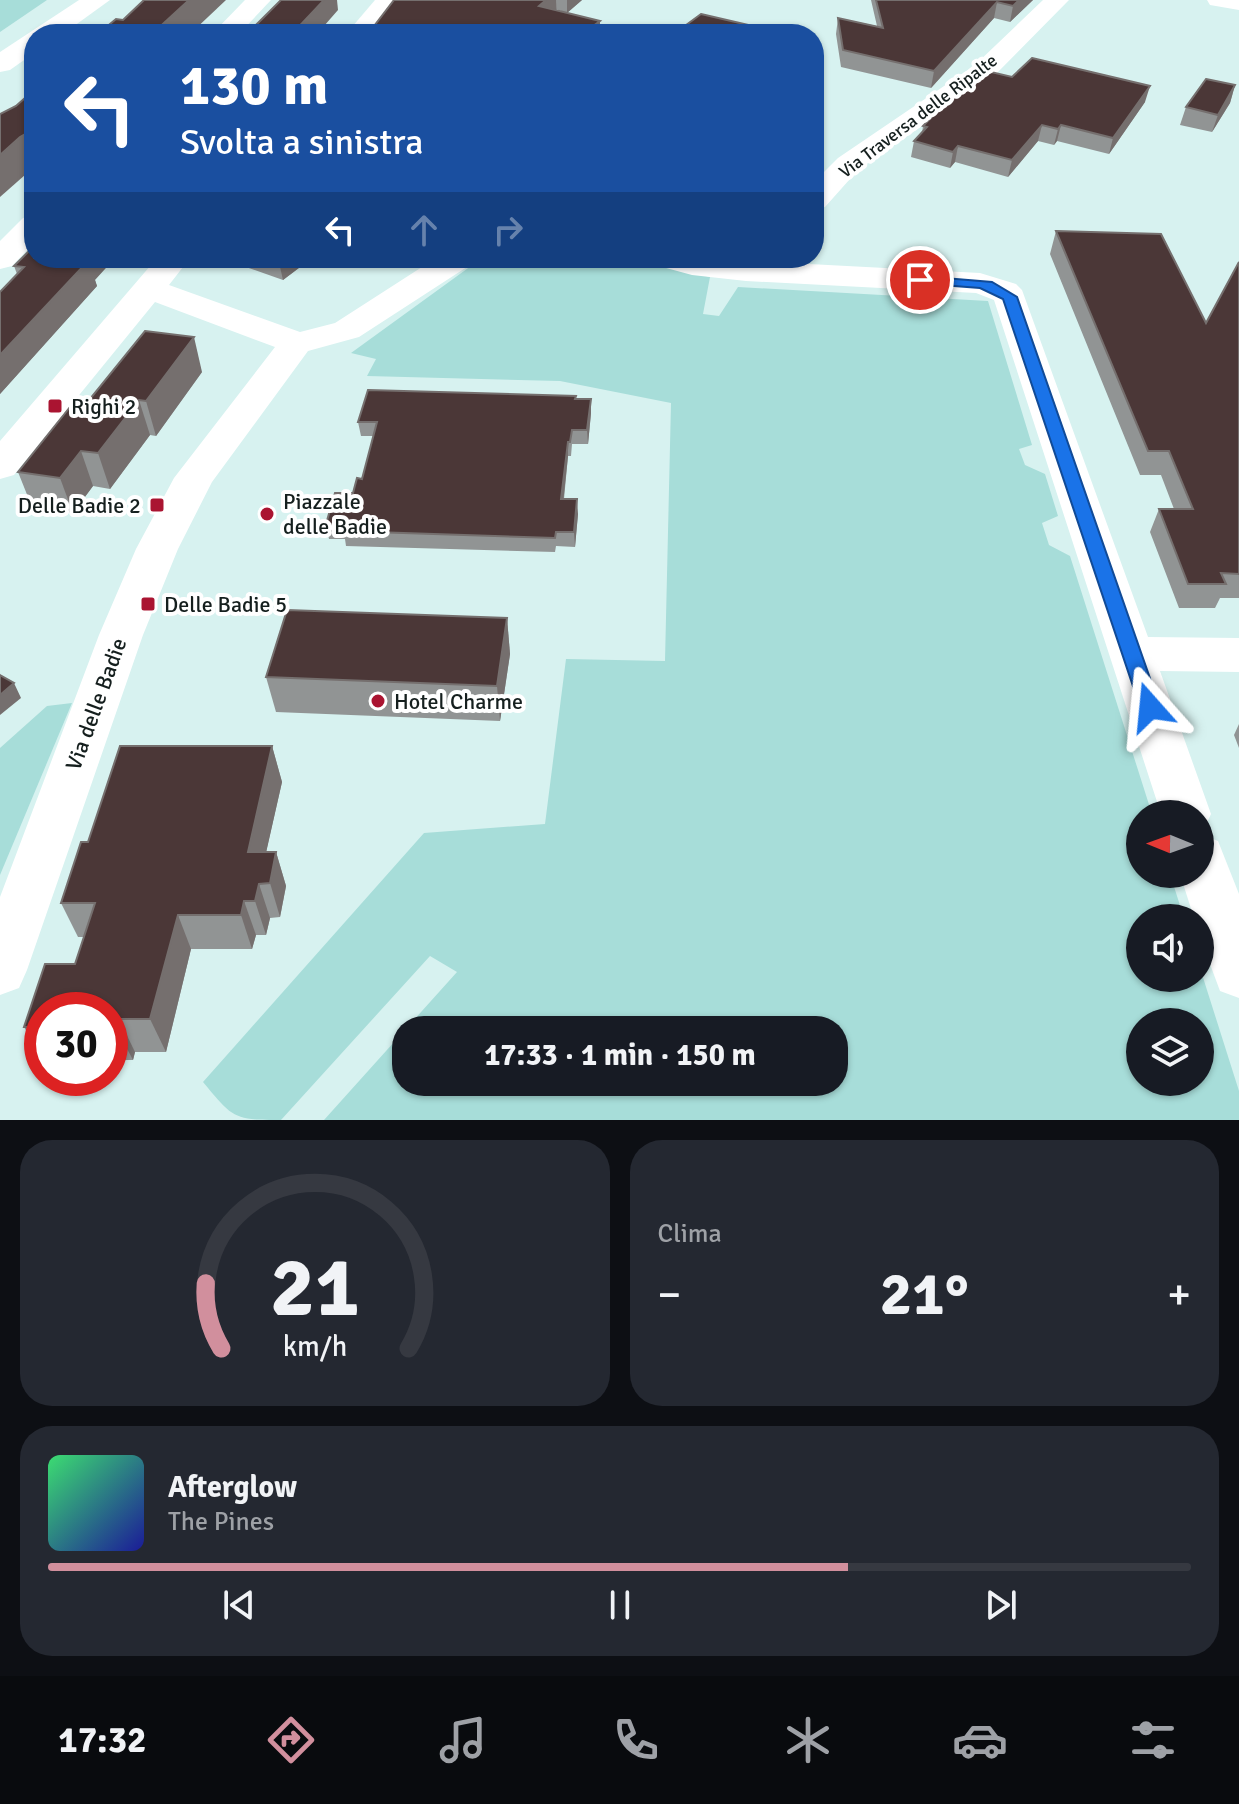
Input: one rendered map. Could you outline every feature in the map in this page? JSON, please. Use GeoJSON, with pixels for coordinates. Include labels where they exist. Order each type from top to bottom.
{"type":"FeatureCollection","features":[{"type":"Feature","properties":{"kind":"street"},"geometry":{"type":"LineString","coordinates":[[60,24],[97,0]]}},
{"type":"Feature","properties":{"kind":"street"},"geometry":{"type":"LineString","coordinates":[[235,24],[259,0]]}},
{"type":"Feature","properties":{"kind":"street"},"geometry":{"type":"LineString","coordinates":[[368,24],[388,0]]}},
{"type":"Feature","properties":{"kind":"street","name":"Via Traversa delle Ripalte"},"geometry":{"type":"LineString","coordinates":[[824,189],[848,164],[984,71],[1057,0]]}},
{"type":"Feature","properties":{"kind":"street"},"geometry":{"type":"LineString","coordinates":[[1219,0],[1239,3]]}},
{"type":"Feature","properties":{"kind":"street"},"geometry":{"type":"LineString","coordinates":[[0,64],[24,48]]}},
{"type":"Feature","properties":{"kind":"street"},"geometry":{"type":"LineString","coordinates":[[0,259],[24,235]]}},
{"type":"Feature","properties":{"kind":"street"},"geometry":{"type":"LineString","coordinates":[[0,466],[166,268]]}},
{"type":"Feature","properties":{"kind":"street"},"geometry":{"type":"LineString","coordinates":[[149,289],[282,336],[296,344],[347,330],[443,268]]}},
{"type":"Feature","properties":{"kind":"street"},"geometry":{"type":"LineString","coordinates":[[800,268],[980,283],[1010,297],[1181,800]]}},
{"type":"Feature","properties":{"kind":"street","name":"Via delle Badie"},"geometry":{"type":"LineString","coordinates":[[0,970],[121,635],[157,549],[194,478],[296,344]]}},
{"type":"Feature","properties":{"kind":"street"},"geometry":{"type":"LineString","coordinates":[[1132,654],[1239,655]]}},
{"type":"Feature","properties":{"kind":"street"},"geometry":{"type":"LineString","coordinates":[[1211,888],[1239,973]]}},
{"type":"Feature","properties":{"kind":"lane"},"geometry":{"type":"LineString","coordinates":[[563,18],[585,24]]}},
{"type":"Feature","properties":{"kind":"shaded area"},"geometry":{"type":"Polygon","coordinates":[[[0,0],[47,0],[0,32],[0,0]]]}},
{"type":"Feature","properties":{"kind":"shaded area"},"geometry":{"type":"Polygon","coordinates":[[[468,268],[674,268],[710,277],[703,314],[719,316],[738,287],[988,301],[1032,445],[1019,449],[1025,465],[1045,474],[1058,516],[1042,523],[1049,545],[1070,556],[1148,800],[1126,800],[1126,888],[1174,888],[1180,904],[1126,904],[1126,992],[1208,992],[1213,1008],[1126,1008],[1126,1096],[1214,1096],[1214,1012],[1239,1091],[1239,1120],[324,1120],[392,1044],[392,1096],[848,1096],[848,1016],[417,1016],[457,972],[430,956],[281,1120],[253,1119],[228,1110],[203,1082],[424,833],[545,824],[566,659],[665,661],[671,403],[560,381],[367,376],[376,359],[351,353],[468,268]]]}},
{"type":"Feature","properties":{"kind":"shaded area"},"geometry":{"type":"Polygon","coordinates":[[[72,703],[0,875],[0,748],[47,706],[72,703]]]}},
{"type":"Feature","properties":{"kind":"building"},"geometry":{"type":"Polygon","coordinates":[[[144,0],[189,0],[163,24],[110,24],[116,19],[123,20],[144,0]]]}},
{"type":"Feature","properties":{"kind":"building"},"geometry":{"type":"Polygon","coordinates":[[[281,0],[324,0],[301,24],[257,24],[281,0]]]}},
{"type":"Feature","properties":{"kind":"building"},"geometry":{"type":"Polygon","coordinates":[[[394,0],[546,0],[539,6],[600,21],[596,24],[376,24],[394,0]]]}},
{"type":"Feature","properties":{"kind":"building"},"geometry":{"type":"Polygon","coordinates":[[[876,0],[1019,0],[1013,6],[997,2],[934,71],[843,50],[838,18],[883,28],[876,0]]]}},
{"type":"Feature","properties":{"kind":"building"},"geometry":{"type":"Polygon","coordinates":[[[701,14],[744,24],[688,24],[701,14]]]}},
{"type":"Feature","properties":{"kind":"building"},"geometry":{"type":"Polygon","coordinates":[[[1032,58],[1150,86],[1113,138],[1061,125],[1058,129],[1042,125],[1012,160],[958,146],[953,152],[914,141],[927,127],[923,126],[956,92],[987,71],[1012,77],[1032,58]]]}},
{"type":"Feature","properties":{"kind":"building"},"geometry":{"type":"Polygon","coordinates":[[[1206,79],[1235,85],[1218,115],[1186,107],[1206,79]]]}},
{"type":"Feature","properties":{"kind":"building"},"geometry":{"type":"Polygon","coordinates":[[[24,99],[24,135],[0,155],[0,114],[24,99]]]}},
{"type":"Feature","properties":{"kind":"building"},"geometry":{"type":"Polygon","coordinates":[[[1056,231],[1161,234],[1206,323],[1239,262],[1239,574],[1221,573],[1226,584],[1188,584],[1159,509],[1193,509],[1169,451],[1148,451],[1056,231]]]}},
{"type":"Feature","properties":{"kind":"building"},"geometry":{"type":"Polygon","coordinates":[[[24,256],[24,267],[14,266],[24,256]]]}},
{"type":"Feature","properties":{"kind":"building"},"geometry":{"type":"Polygon","coordinates":[[[24,267],[82,268],[0,355],[0,292],[24,267]]]}},
{"type":"Feature","properties":{"kind":"building"},"geometry":{"type":"Polygon","coordinates":[[[145,331],[194,337],[146,401],[139,400],[98,453],[81,451],[60,478],[18,472],[74,402],[86,404],[145,331]]]}},
{"type":"Feature","properties":{"kind":"building"},"geometry":{"type":"Polygon","coordinates":[[[368,390],[591,399],[587,430],[572,430],[568,442],[561,499],[577,499],[574,532],[556,532],[555,538],[343,531],[345,525],[326,524],[335,493],[353,493],[357,478],[362,479],[377,422],[358,422],[368,390]]]}},
{"type":"Feature","properties":{"kind":"building"},"geometry":{"type":"Polygon","coordinates":[[[287,610],[507,618],[497,686],[266,677],[287,610]]]}},
{"type":"Feature","properties":{"kind":"building"},"geometry":{"type":"Polygon","coordinates":[[[0,675],[14,683],[0,695],[0,675]]]}},
{"type":"Feature","properties":{"kind":"building"},"geometry":{"type":"Polygon","coordinates":[[[120,746],[272,746],[248,852],[276,852],[270,883],[259,884],[255,901],[244,901],[241,915],[178,915],[150,1019],[128,1019],[128,992],[36,992],[45,964],[75,964],[95,903],[61,903],[81,842],[88,842],[120,746]]]}},
{"type":"Feature","properties":{"kind":"place","name":"Righi 2"},"geometry":{"type":"Point","coordinates":[55,406]}},
{"type":"Feature","properties":{"kind":"place","name":"Delle Badie 2"},"geometry":{"type":"Point","coordinates":[157,505]}},
{"type":"Feature","properties":{"kind":"place","name":"Piazzale delle Badie"},"geometry":{"type":"Point","coordinates":[267,514]}},
{"type":"Feature","properties":{"kind":"place","name":"Delle Badie 5"},"geometry":{"type":"Point","coordinates":[148,604]}},
{"type":"Feature","properties":{"kind":"place","name":"Hotel Charme"},"geometry":{"type":"Point","coordinates":[378,701]}},
{"type":"Feature","properties":{"kind":"route"},"geometry":{"type":"LineString","coordinates":[[920,280],[980,283],[1004,291],[1010,297],[1150,707]]}}]}
